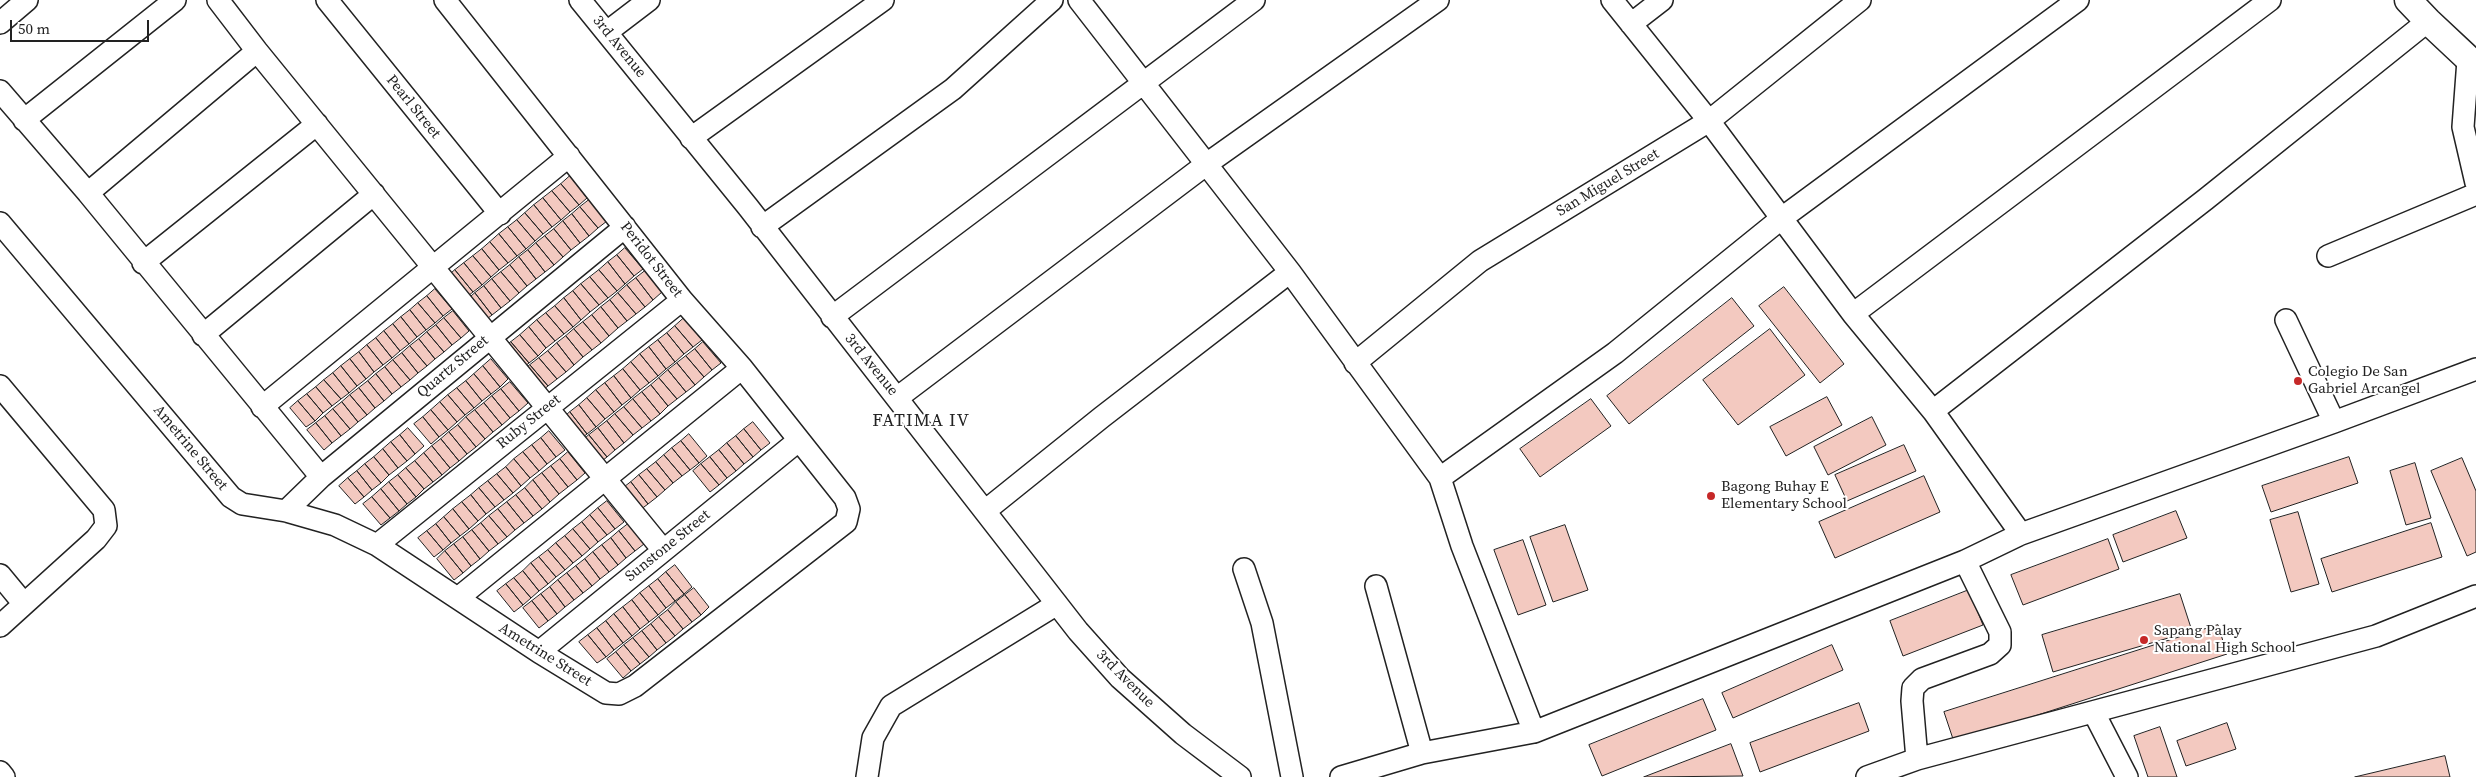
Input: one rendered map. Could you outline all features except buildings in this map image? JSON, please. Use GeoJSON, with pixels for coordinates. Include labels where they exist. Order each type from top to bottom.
{"type":"FeatureCollection","features":[{"type":"Feature","properties":{"kind":"main road"},"geometry":{"type":"LineString","coordinates":[[2408,0],[2428,22],[2472,63]]}},
{"type":"Feature","properties":{"kind":"street"},"geometry":{"type":"LineString","coordinates":[[0,23],[28,0]]}},
{"type":"Feature","properties":{"kind":"street"},"geometry":{"type":"LineString","coordinates":[[24,120],[175,0]]}},
{"type":"Feature","properties":{"kind":"street"},"geometry":{"type":"LineString","coordinates":[[218,0],[256,51],[664,550]]}},
{"type":"Feature","properties":{"kind":"street","name":"Pearl Street"},"geometry":{"type":"LineString","coordinates":[[327,0],[500,214]]}},
{"type":"Feature","properties":{"kind":"street","name":"Peridot Street"},"geometry":{"type":"LineString","coordinates":[[445,0],[682,300],[742,368],[845,498],[849,509],[846,522],[635,686],[619,694]]}},
{"type":"Feature","properties":{"kind":"street","name":"3rd Avenue"},"geometry":{"type":"LineString","coordinates":[[580,0],[898,398],[966,490],[985,511],[1057,604],[1120,678],[1183,734],[1240,777]]}},
{"type":"Feature","properties":{"kind":"street"},"geometry":{"type":"LineString","coordinates":[[607,32],[649,0]]}},
{"type":"Feature","properties":{"kind":"street"},"geometry":{"type":"LineString","coordinates":[[692,138],[883,0]]}},
{"type":"Feature","properties":{"kind":"street"},"geometry":{"type":"LineString","coordinates":[[762,227],[954,89],[1052,0]]}},
{"type":"Feature","properties":{"kind":"street"},"geometry":{"type":"LineString","coordinates":[[1079,0],[1208,163],[1440,478],[1462,546],[1534,732]]}},
{"type":"Feature","properties":{"kind":"street"},"geometry":{"type":"LineString","coordinates":[[832,317],[1254,0]]}},
{"type":"Feature","properties":{"kind":"street"},"geometry":{"type":"LineString","coordinates":[[898,398],[1208,163],[1438,0]]}},
{"type":"Feature","properties":{"kind":"street"},"geometry":{"type":"LineString","coordinates":[[1612,0],[1709,121],[1853,314],[1933,410],[2021,534]]}},
{"type":"Feature","properties":{"kind":"street"},"geometry":{"type":"LineString","coordinates":[[1631,24],[1662,0]]}},
{"type":"Feature","properties":{"kind":"street","name":"San Miguel Street"},"geometry":{"type":"LineString","coordinates":[[1355,363],[1480,261],[1709,121],[1860,0]]}},
{"type":"Feature","properties":{"kind":"street"},"geometry":{"type":"LineString","coordinates":[[1440,478],[1615,353],[1782,218],[2078,0]]}},
{"type":"Feature","properties":{"kind":"street"},"geometry":{"type":"LineString","coordinates":[[1853,314],[2270,0]]}},
{"type":"Feature","properties":{"kind":"street"},"geometry":{"type":"LineString","coordinates":[[1933,410],[2206,199],[2428,22]]}},
{"type":"Feature","properties":{"kind":"street"},"geometry":{"type":"LineString","coordinates":[[88,193],[256,51]]}},
{"type":"Feature","properties":{"kind":"street"},"geometry":{"type":"LineString","coordinates":[[2472,63],[2463,126],[2476,183]]}},
{"type":"Feature","properties":{"kind":"street"},"geometry":{"type":"LineString","coordinates":[[0,91],[88,193],[143,263],[321,477]]}},
{"type":"Feature","properties":{"kind":"street"},"geometry":{"type":"LineString","coordinates":[[143,263],[317,124]]}},
{"type":"Feature","properties":{"kind":"street"},"geometry":{"type":"LineString","coordinates":[[262,406],[569,156]]}},
{"type":"Feature","properties":{"kind":"street"},"geometry":{"type":"LineString","coordinates":[[203,335],[374,194]]}},
{"type":"Feature","properties":{"kind":"street"},"geometry":{"type":"LineString","coordinates":[[2328,256],[2476,194]]}},
{"type":"Feature","properties":{"kind":"street","name":"Ametrine Street"},"geometry":{"type":"LineString","coordinates":[[0,223],[231,497],[242,504],[286,511],[335,525],[377,545],[539,652],[606,693],[619,694]]}},
{"type":"Feature","properties":{"kind":"street","name":"Quartz Street"},"geometry":{"type":"LineString","coordinates":[[286,511],[321,477],[490,336],[625,227]]}},
{"type":"Feature","properties":{"kind":"street"},"geometry":{"type":"LineString","coordinates":[[985,511],[1102,417],[1290,272]]}},
{"type":"Feature","properties":{"kind":"street","name":"Ruby Street"},"geometry":{"type":"LineString","coordinates":[[377,545],[682,300]]}},
{"type":"Feature","properties":{"kind":"street"},"geometry":{"type":"LineString","coordinates":[[2286,320],[2334,422]]}},
{"type":"Feature","properties":{"kind":"street"},"geometry":{"type":"LineString","coordinates":[[458,598],[742,368]]}},
{"type":"Feature","properties":{"kind":"street"},"geometry":{"type":"LineString","coordinates":[[1341,777],[1386,771],[1422,754],[1534,732],[1965,561],[2021,534],[2476,369]]}},
{"type":"Feature","properties":{"kind":"street"},"geometry":{"type":"LineString","coordinates":[[0,386],[104,510],[106,526],[96,539],[0,626]]}},
{"type":"Feature","properties":{"kind":"street","name":"Sunstone Street"},"geometry":{"type":"LineString","coordinates":[[539,652],[798,441]]}},
{"type":"Feature","properties":{"kind":"street"},"geometry":{"type":"LineString","coordinates":[[1917,759],[1912,701],[1913,688],[1922,679],[1990,654],[2000,644],[2000,632],[1965,561]]}},
{"type":"Feature","properties":{"kind":"street"},"geometry":{"type":"LineString","coordinates":[[1244,569],[1262,623],[1292,777]]}},
{"type":"Feature","properties":{"kind":"street"},"geometry":{"type":"LineString","coordinates":[[0,575],[24,604]]}},
{"type":"Feature","properties":{"kind":"street"},"geometry":{"type":"LineString","coordinates":[[1376,586],[1422,754]]}},
{"type":"Feature","properties":{"kind":"street"},"geometry":{"type":"LineString","coordinates":[[1867,777],[1917,759],[2376,636],[2476,596]]}},
{"type":"Feature","properties":{"kind":"street"},"geometry":{"type":"LineString","coordinates":[[867,777],[873,738],[891,706],[1057,604]]}},
{"type":"Feature","properties":{"kind":"street"},"geometry":{"type":"LineString","coordinates":[[2094,713],[2127,777]]}},
{"type":"Feature","properties":{"kind":"street"},"geometry":{"type":"LineString","coordinates":[[0,772],[4,777]]}},
{"type":"Feature","properties":{"kind":"place","name":"Colegio De San Gabriel Arcangel"},"geometry":{"type":"Point","coordinates":[2298,381]}},
{"type":"Feature","properties":{"kind":"place","name":"Bagong Buhay E Elementary School"},"geometry":{"type":"Point","coordinates":[1711,496]}},
{"type":"Feature","properties":{"kind":"place","name":"Sapang Palay National High School"},"geometry":{"type":"Point","coordinates":[2144,640]}},
{"type":"Feature","properties":{"kind":"district","name":"FATIMA IV"},"geometry":{"type":"Point","coordinates":[921,421]}}]}
